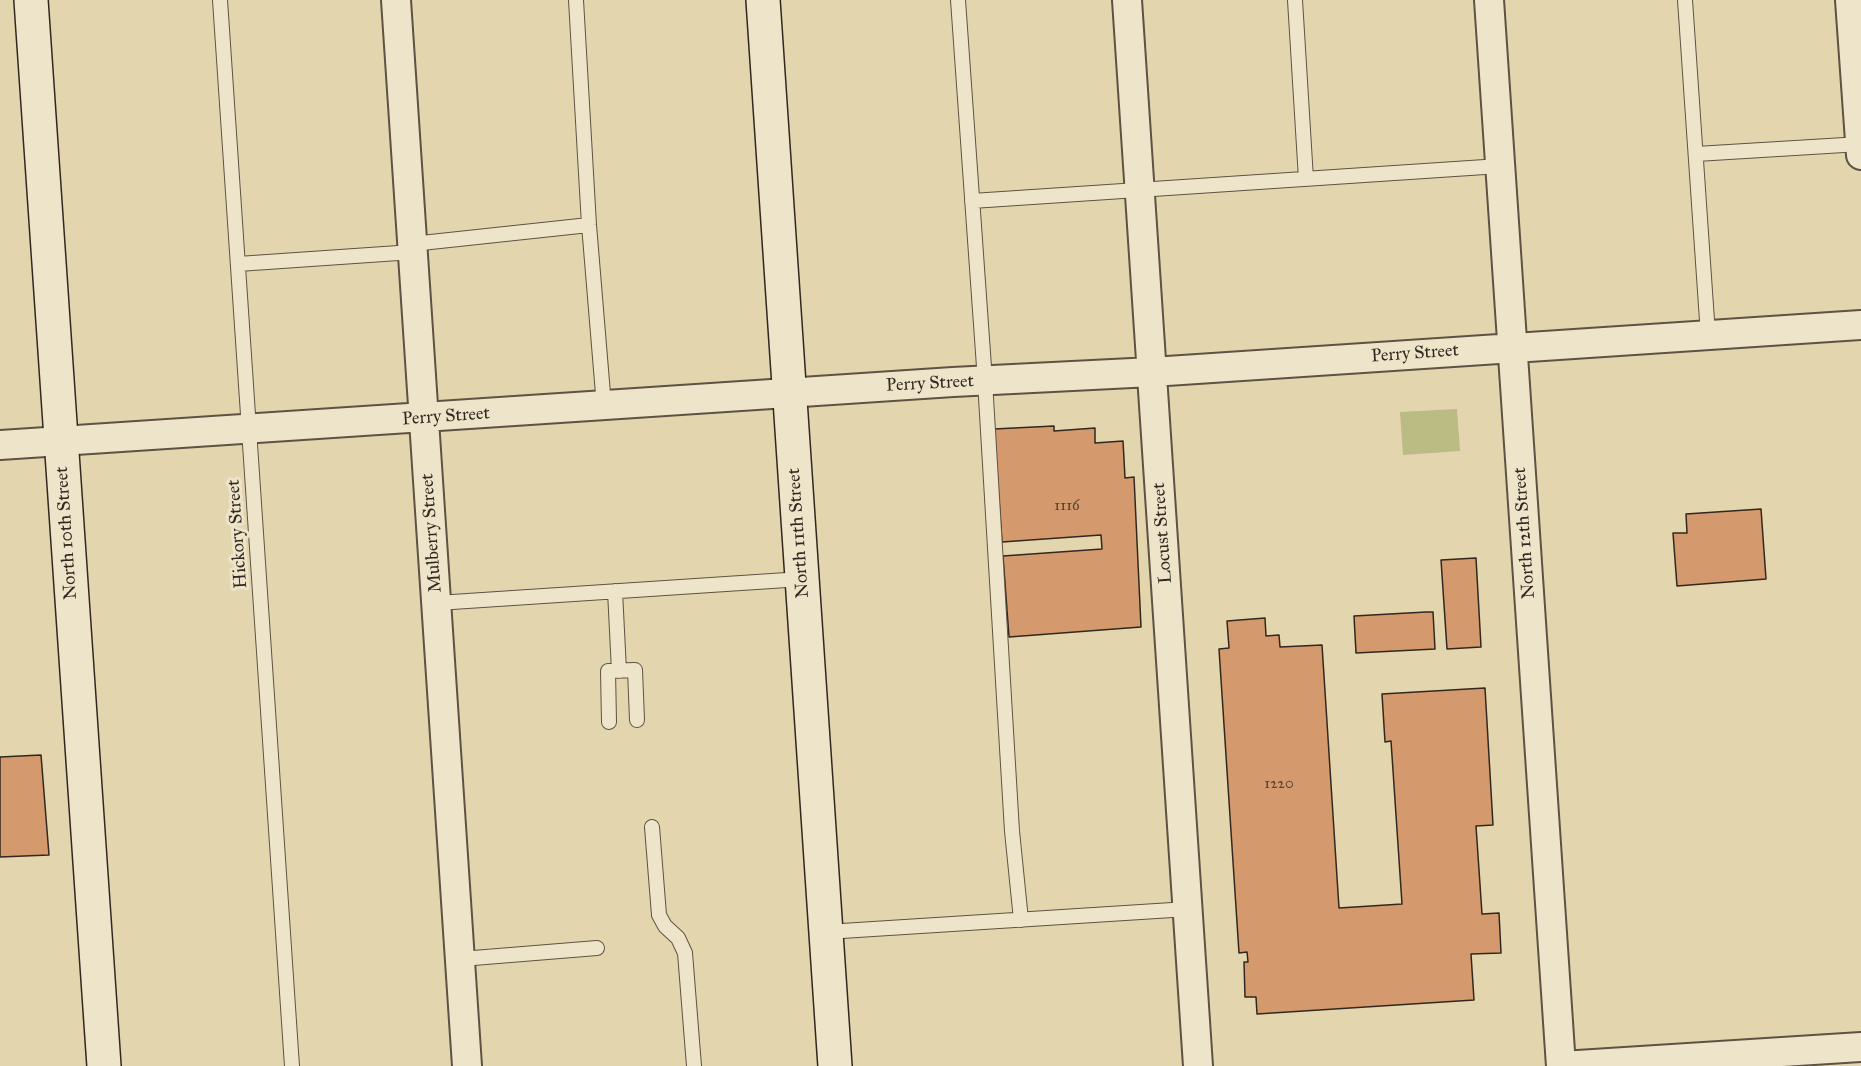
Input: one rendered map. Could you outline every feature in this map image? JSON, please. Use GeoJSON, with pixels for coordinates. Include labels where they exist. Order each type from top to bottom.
{"type":"FeatureCollection","features":[{"type":"Feature","properties":{"kind":"street","name":"North 10th Street"},"geometry":{"type":"LineString","coordinates":[[31,0],[104,1066]]}},
{"type":"Feature","properties":{"kind":"street","name":"Mulberry Street"},"geometry":{"type":"LineString","coordinates":[[396,0],[467,1066]]}},
{"type":"Feature","properties":{"kind":"street","name":"North 11th Street"},"geometry":{"type":"LineString","coordinates":[[763,0],[835,1066]]}},
{"type":"Feature","properties":{"kind":"street","name":"Locust Street"},"geometry":{"type":"LineString","coordinates":[[1126,0],[1198,1066]]}},
{"type":"Feature","properties":{"kind":"street","name":"North 12th Street"},"geometry":{"type":"LineString","coordinates":[[1489,0],[1562,1066]]}},
{"type":"Feature","properties":{"kind":"street"},"geometry":{"type":"LineString","coordinates":[[1850,0],[1861,147]]}},
{"type":"Feature","properties":{"kind":"street","name":"Perry Street"},"geometry":{"type":"LineString","coordinates":[[0,445],[1861,325]]}},
{"type":"Feature","properties":{"kind":"street"},"geometry":{"type":"LineString","coordinates":[[1562,1066],[1749,1060],[1861,1047]]}},
{"type":"Feature","properties":{"kind":"lane","name":"Hickory Street"},"geometry":{"type":"LineString","coordinates":[[220,0],[292,1066]]}},
{"type":"Feature","properties":{"kind":"lane"},"geometry":{"type":"LineString","coordinates":[[576,0],[589,225],[604,406]]}},
{"type":"Feature","properties":{"kind":"lane"},"geometry":{"type":"LineString","coordinates":[[958,0],[985,381],[1012,831],[1022,920]]}},
{"type":"Feature","properties":{"kind":"lane"},"geometry":{"type":"LineString","coordinates":[[1295,0],[1306,179]]}},
{"type":"Feature","properties":{"kind":"lane"},"geometry":{"type":"LineString","coordinates":[[1685,0],[1708,335]]}},
{"type":"Feature","properties":{"kind":"lane"},"geometry":{"type":"LineString","coordinates":[[1696,154],[1861,147]]}},
{"type":"Feature","properties":{"kind":"lane"},"geometry":{"type":"LineString","coordinates":[[972,201],[1500,166]]}},
{"type":"Feature","properties":{"kind":"lane"},"geometry":{"type":"LineString","coordinates":[[238,264],[413,248],[589,225]]}},
{"type":"Feature","properties":{"kind":"lane"},"geometry":{"type":"LineString","coordinates":[[437,603],[802,579]]}},
{"type":"Feature","properties":{"kind":"lane"},"geometry":{"type":"LineString","coordinates":[[615,591],[619,671]]}},
{"type":"Feature","properties":{"kind":"lane"},"geometry":{"type":"LineString","coordinates":[[609,722],[608,671],[635,670],[637,720]]}},
{"type":"Feature","properties":{"kind":"lane"},"geometry":{"type":"LineString","coordinates":[[652,828],[659,915],[665,926],[678,938],[685,953],[694,1066]]}},
{"type":"Feature","properties":{"kind":"lane"},"geometry":{"type":"LineString","coordinates":[[826,932],[1188,909]]}},
{"type":"Feature","properties":{"kind":"lane"},"geometry":{"type":"LineString","coordinates":[[460,959],[597,948]]}},
{"type":"Feature","properties":{"kind":"green space"},"geometry":{"type":"Polygon","coordinates":[[[1457,409],[1460,451],[1403,455],[1400,412],[1457,409]]]}},
{"type":"Feature","properties":{"kind":"building"},"geometry":{"type":"Polygon","coordinates":[[[1054,426],[1054,431],[1095,428],[1095,443],[1123,441],[1125,478],[1134,477],[1141,627],[1009,637],[1003,556],[1102,549],[1101,535],[1002,542],[994,429],[1054,426]]]}},
{"type":"Feature","properties":{"kind":"building"},"geometry":{"type":"Polygon","coordinates":[[[1761,509],[1766,579],[1677,586],[1673,533],[1687,533],[1686,514],[1761,509]]]}},
{"type":"Feature","properties":{"kind":"building"},"geometry":{"type":"Polygon","coordinates":[[[1476,558],[1481,647],[1447,649],[1441,560],[1476,558]]]}},
{"type":"Feature","properties":{"kind":"building"},"geometry":{"type":"Polygon","coordinates":[[[1433,612],[1435,649],[1356,653],[1354,616],[1433,612]]]}},
{"type":"Feature","properties":{"kind":"building"},"geometry":{"type":"Polygon","coordinates":[[[1265,618],[1266,636],[1279,635],[1280,647],[1322,645],[1339,908],[1402,904],[1391,741],[1385,742],[1382,694],[1485,688],[1493,825],[1476,826],[1482,914],[1499,913],[1501,953],[1471,954],[1474,1000],[1257,1014],[1256,997],[1245,997],[1244,962],[1248,962],[1247,952],[1239,953],[1219,649],[1229,648],[1227,621],[1265,618]]]}},
{"type":"Feature","properties":{"kind":"building"},"geometry":{"type":"Polygon","coordinates":[[[41,755],[49,855],[0,857],[0,757],[41,755]]]}}]}
